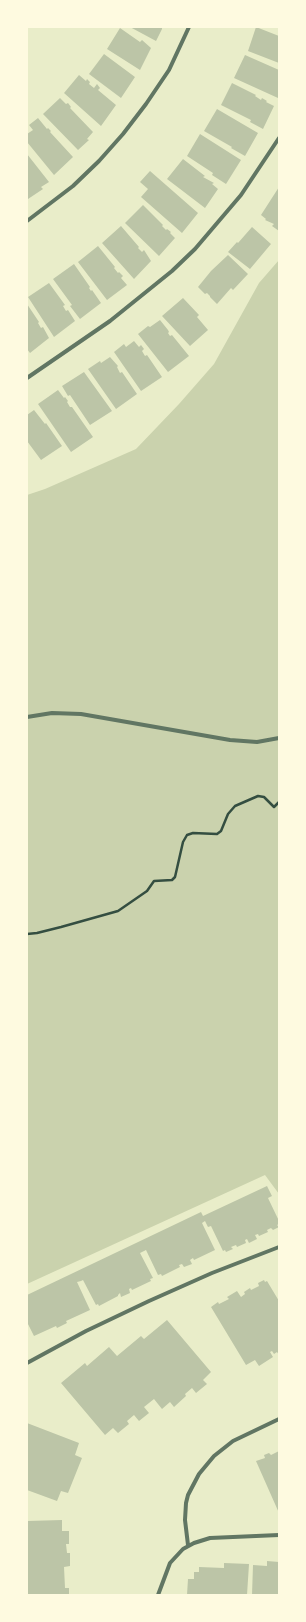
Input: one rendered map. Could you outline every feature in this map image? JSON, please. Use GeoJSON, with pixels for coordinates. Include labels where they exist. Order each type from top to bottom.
{"type":"FeatureCollection","features":[{"type":"Feature","properties":{"kind":"street"},"geometry":{"type":"LineString","coordinates":[[27,221],[73,186],[99,161],[123,134],[146,104],[168,70],[188,27]]}},
{"type":"Feature","properties":{"kind":"street"},"geometry":{"type":"LineString","coordinates":[[27,378],[110,321],[172,271],[195,249],[241,195],[279,138]]}},
{"type":"Feature","properties":{"kind":"street"},"geometry":{"type":"LineString","coordinates":[[27,717],[52,713],[80,714],[230,740],[257,742],[279,738]]}},
{"type":"Feature","properties":{"kind":"street"},"geometry":{"type":"LineString","coordinates":[[27,1363],[86,1331],[149,1301],[212,1273],[279,1247]]}},
{"type":"Feature","properties":{"kind":"street"},"geometry":{"type":"LineString","coordinates":[[188,1545],[185,1520],[186,1503],[188,1495],[199,1474],[214,1456],[233,1441],[279,1420]]}},
{"type":"Feature","properties":{"kind":"street"},"geometry":{"type":"LineString","coordinates":[[158,1595],[170,1563],[188,1545],[204,1539],[279,1535]]}},
{"type":"Feature","properties":{"kind":"path"},"geometry":{"type":"LineString","coordinates":[[27,934],[61,927],[118,910],[147,891],[154,881],[172,880],[176,872],[183,842],[187,835],[193,833],[217,834],[222,831],[224,822],[235,806],[258,796],[264,797],[274,807],[279,802]]}},
{"type":"Feature","properties":{"kind":"green space"},"geometry":{"type":"Polygon","coordinates":[[[279,260],[279,1194],[265,1175],[27,1284],[27,495],[45,489],[136,449],[179,404],[214,364],[259,283],[279,260]]]}},
{"type":"Feature","properties":{"kind":"building"},"geometry":{"type":"Polygon","coordinates":[[[130,27],[162,27],[162,29],[156,41],[130,27]]]}},
{"type":"Feature","properties":{"kind":"building"},"geometry":{"type":"Polygon","coordinates":[[[256,27],[279,36],[279,63],[248,51],[256,27]]]}},
{"type":"Feature","properties":{"kind":"building"},"geometry":{"type":"Polygon","coordinates":[[[120,28],[140,42],[142,40],[151,48],[140,70],[107,49],[120,28]]]}},
{"type":"Feature","properties":{"kind":"building"},"geometry":{"type":"Polygon","coordinates":[[[104,54],[135,77],[121,98],[89,74],[104,54]]]}},
{"type":"Feature","properties":{"kind":"building"},"geometry":{"type":"Polygon","coordinates":[[[245,55],[279,70],[278,98],[234,78],[245,55]]]}},
{"type":"Feature","properties":{"kind":"building"},"geometry":{"type":"Polygon","coordinates":[[[79,75],[86,81],[87,79],[90,82],[89,84],[94,88],[97,84],[100,88],[98,90],[116,105],[101,126],[64,93],[79,75]]]}},
{"type":"Feature","properties":{"kind":"building"},"geometry":{"type":"Polygon","coordinates":[[[232,83],[256,95],[255,96],[261,100],[262,98],[274,106],[263,129],[250,122],[251,120],[221,105],[232,83]]]}},
{"type":"Feature","properties":{"kind":"building"},"geometry":{"type":"Polygon","coordinates":[[[60,98],[66,104],[68,103],[71,107],[70,108],[93,132],[87,139],[89,140],[78,150],[43,114],[60,98]]]}},
{"type":"Feature","properties":{"kind":"building"},"geometry":{"type":"Polygon","coordinates":[[[217,109],[258,133],[245,156],[204,131],[217,109]]]}},
{"type":"Feature","properties":{"kind":"building"},"geometry":{"type":"Polygon","coordinates":[[[38,118],[73,157],[54,175],[27,142],[27,134],[33,130],[29,125],[38,118]]]}},
{"type":"Feature","properties":{"kind":"building"},"geometry":{"type":"Polygon","coordinates":[[[200,134],[241,160],[226,184],[212,175],[213,173],[187,156],[200,134]]]}},
{"type":"Feature","properties":{"kind":"building"},"geometry":{"type":"Polygon","coordinates":[[[27,154],[49,182],[41,187],[43,189],[28,199],[27,154]]]}},
{"type":"Feature","properties":{"kind":"building"},"geometry":{"type":"Polygon","coordinates":[[[183,159],[205,176],[203,177],[214,183],[212,184],[218,189],[205,208],[167,179],[183,159]]]}},
{"type":"Feature","properties":{"kind":"building"},"geometry":{"type":"Polygon","coordinates":[[[150,171],[198,213],[182,233],[141,197],[148,189],[140,182],[150,171]]]}},
{"type":"Feature","properties":{"kind":"building"},"geometry":{"type":"Polygon","coordinates":[[[279,187],[279,231],[272,226],[274,224],[265,220],[266,219],[261,215],[279,187]]]}},
{"type":"Feature","properties":{"kind":"building"},"geometry":{"type":"Polygon","coordinates":[[[143,205],[166,230],[167,229],[171,232],[170,233],[175,238],[159,256],[125,223],[143,205]]]}},
{"type":"Feature","properties":{"kind":"building"},"geometry":{"type":"Polygon","coordinates":[[[121,226],[139,247],[138,248],[142,252],[144,250],[151,261],[134,279],[102,243],[121,226]]]}},
{"type":"Feature","properties":{"kind":"building"},"geometry":{"type":"Polygon","coordinates":[[[252,227],[271,244],[250,269],[228,252],[252,227]]]}},
{"type":"Feature","properties":{"kind":"building"},"geometry":{"type":"Polygon","coordinates":[[[98,246],[118,273],[119,272],[123,276],[121,278],[127,285],[107,300],[78,262],[98,246]]]}},
{"type":"Feature","properties":{"kind":"building"},"geometry":{"type":"Polygon","coordinates":[[[228,255],[248,274],[233,290],[231,288],[217,304],[207,293],[205,294],[198,287],[211,271],[228,255]]]}},
{"type":"Feature","properties":{"kind":"building"},"geometry":{"type":"Polygon","coordinates":[[[74,264],[90,287],[89,288],[91,291],[92,290],[101,303],[80,319],[70,306],[72,305],[53,279],[74,264]]]}},
{"type":"Feature","properties":{"kind":"building"},"geometry":{"type":"Polygon","coordinates":[[[49,283],[65,305],[63,306],[66,311],[68,310],[75,321],[54,337],[28,297],[49,283]]]}},
{"type":"Feature","properties":{"kind":"building"},"geometry":{"type":"Polygon","coordinates":[[[183,298],[199,315],[197,317],[208,330],[190,346],[162,316],[183,298]]]}},
{"type":"Feature","properties":{"kind":"building"},"geometry":{"type":"Polygon","coordinates":[[[27,304],[39,322],[38,323],[41,328],[43,327],[49,338],[30,353],[27,349],[27,304]]]}},
{"type":"Feature","properties":{"kind":"building"},"geometry":{"type":"Polygon","coordinates":[[[160,320],[168,330],[170,336],[172,335],[189,356],[168,372],[138,334],[148,326],[150,327],[160,320]]]}},
{"type":"Feature","properties":{"kind":"building"},"geometry":{"type":"Polygon","coordinates":[[[134,341],[139,347],[141,345],[144,349],[142,351],[145,356],[147,355],[162,377],[141,391],[114,352],[124,344],[126,347],[134,341]]]}},
{"type":"Feature","properties":{"kind":"building"},"geometry":{"type":"Polygon","coordinates":[[[110,357],[118,366],[117,367],[120,373],[122,372],[137,394],[116,409],[88,369],[100,361],[101,363],[110,357]]]}},
{"type":"Feature","properties":{"kind":"building"},"geometry":{"type":"Polygon","coordinates":[[[84,372],[112,411],[90,425],[70,395],[68,396],[62,386],[84,372]]]}},
{"type":"Feature","properties":{"kind":"building"},"geometry":{"type":"Polygon","coordinates":[[[58,390],[68,401],[67,402],[70,407],[72,407],[93,437],[71,452],[38,404],[58,390]]]}},
{"type":"Feature","properties":{"kind":"building"},"geometry":{"type":"Polygon","coordinates":[[[34,410],[45,424],[46,423],[62,446],[41,460],[27,441],[27,415],[34,410]]]}},
{"type":"Feature","properties":{"kind":"building"},"geometry":{"type":"Polygon","coordinates":[[[267,1186],[272,1196],[268,1198],[279,1221],[279,1224],[277,1225],[279,1227],[273,1230],[271,1228],[267,1230],[268,1232],[259,1236],[258,1234],[255,1235],[257,1239],[249,1243],[247,1239],[245,1240],[246,1243],[237,1247],[236,1245],[231,1247],[233,1249],[226,1252],[225,1250],[223,1251],[211,1226],[208,1227],[205,1221],[202,1223],[215,1250],[194,1260],[193,1258],[190,1260],[192,1264],[184,1267],[182,1264],[179,1265],[180,1267],[162,1276],[161,1274],[158,1275],[146,1250],[140,1253],[153,1278],[150,1279],[151,1281],[132,1290],[131,1288],[129,1289],[130,1293],[121,1297],[120,1293],[118,1296],[99,1306],[98,1304],[96,1305],[83,1280],[77,1282],[90,1310],[66,1321],[67,1323],[57,1328],[56,1326],[34,1336],[27,1322],[27,1295],[201,1212],[203,1216],[267,1186]]]}},
{"type":"Feature","properties":{"kind":"building"},"geometry":{"type":"Polygon","coordinates":[[[264,1280],[265,1282],[267,1281],[279,1301],[279,1355],[277,1352],[274,1354],[272,1351],[270,1352],[273,1357],[259,1366],[255,1360],[246,1365],[211,1307],[218,1302],[219,1304],[229,1299],[227,1297],[237,1291],[241,1297],[245,1294],[244,1292],[250,1288],[251,1290],[259,1286],[258,1283],[264,1280]]]}},
{"type":"Feature","properties":{"kind":"building"},"geometry":{"type":"Polygon","coordinates":[[[167,1320],[211,1372],[203,1380],[207,1384],[196,1393],[192,1388],[174,1407],[170,1402],[162,1409],[154,1399],[144,1407],[149,1413],[139,1421],[134,1415],[127,1421],[129,1424],[118,1433],[113,1428],[105,1435],[61,1383],[85,1363],[87,1366],[109,1347],[117,1356],[141,1336],[144,1339],[167,1320]]]}},
{"type":"Feature","properties":{"kind":"building"},"geometry":{"type":"Polygon","coordinates":[[[27,1423],[79,1443],[75,1455],[82,1458],[68,1493],[61,1491],[57,1501],[27,1490],[27,1423]]]}},
{"type":"Feature","properties":{"kind":"building"},"geometry":{"type":"Polygon","coordinates":[[[279,1451],[279,1513],[256,1461],[265,1458],[264,1455],[269,1453],[271,1455],[279,1451]]]}},
{"type":"Feature","properties":{"kind":"building"},"geometry":{"type":"Polygon","coordinates":[[[62,1520],[62,1531],[69,1531],[69,1544],[66,1544],[67,1553],[70,1553],[70,1566],[64,1567],[65,1588],[69,1588],[69,1595],[27,1595],[27,1521],[62,1520]]]}},
{"type":"Feature","properties":{"kind":"building"},"geometry":{"type":"Polygon","coordinates":[[[267,1561],[279,1562],[279,1595],[252,1595],[253,1565],[267,1566],[267,1561]]]}},
{"type":"Feature","properties":{"kind":"building"},"geometry":{"type":"Polygon","coordinates":[[[224,1563],[249,1564],[247,1595],[187,1595],[188,1579],[194,1579],[194,1572],[199,1572],[199,1567],[224,1568],[224,1563]]]}}]}
